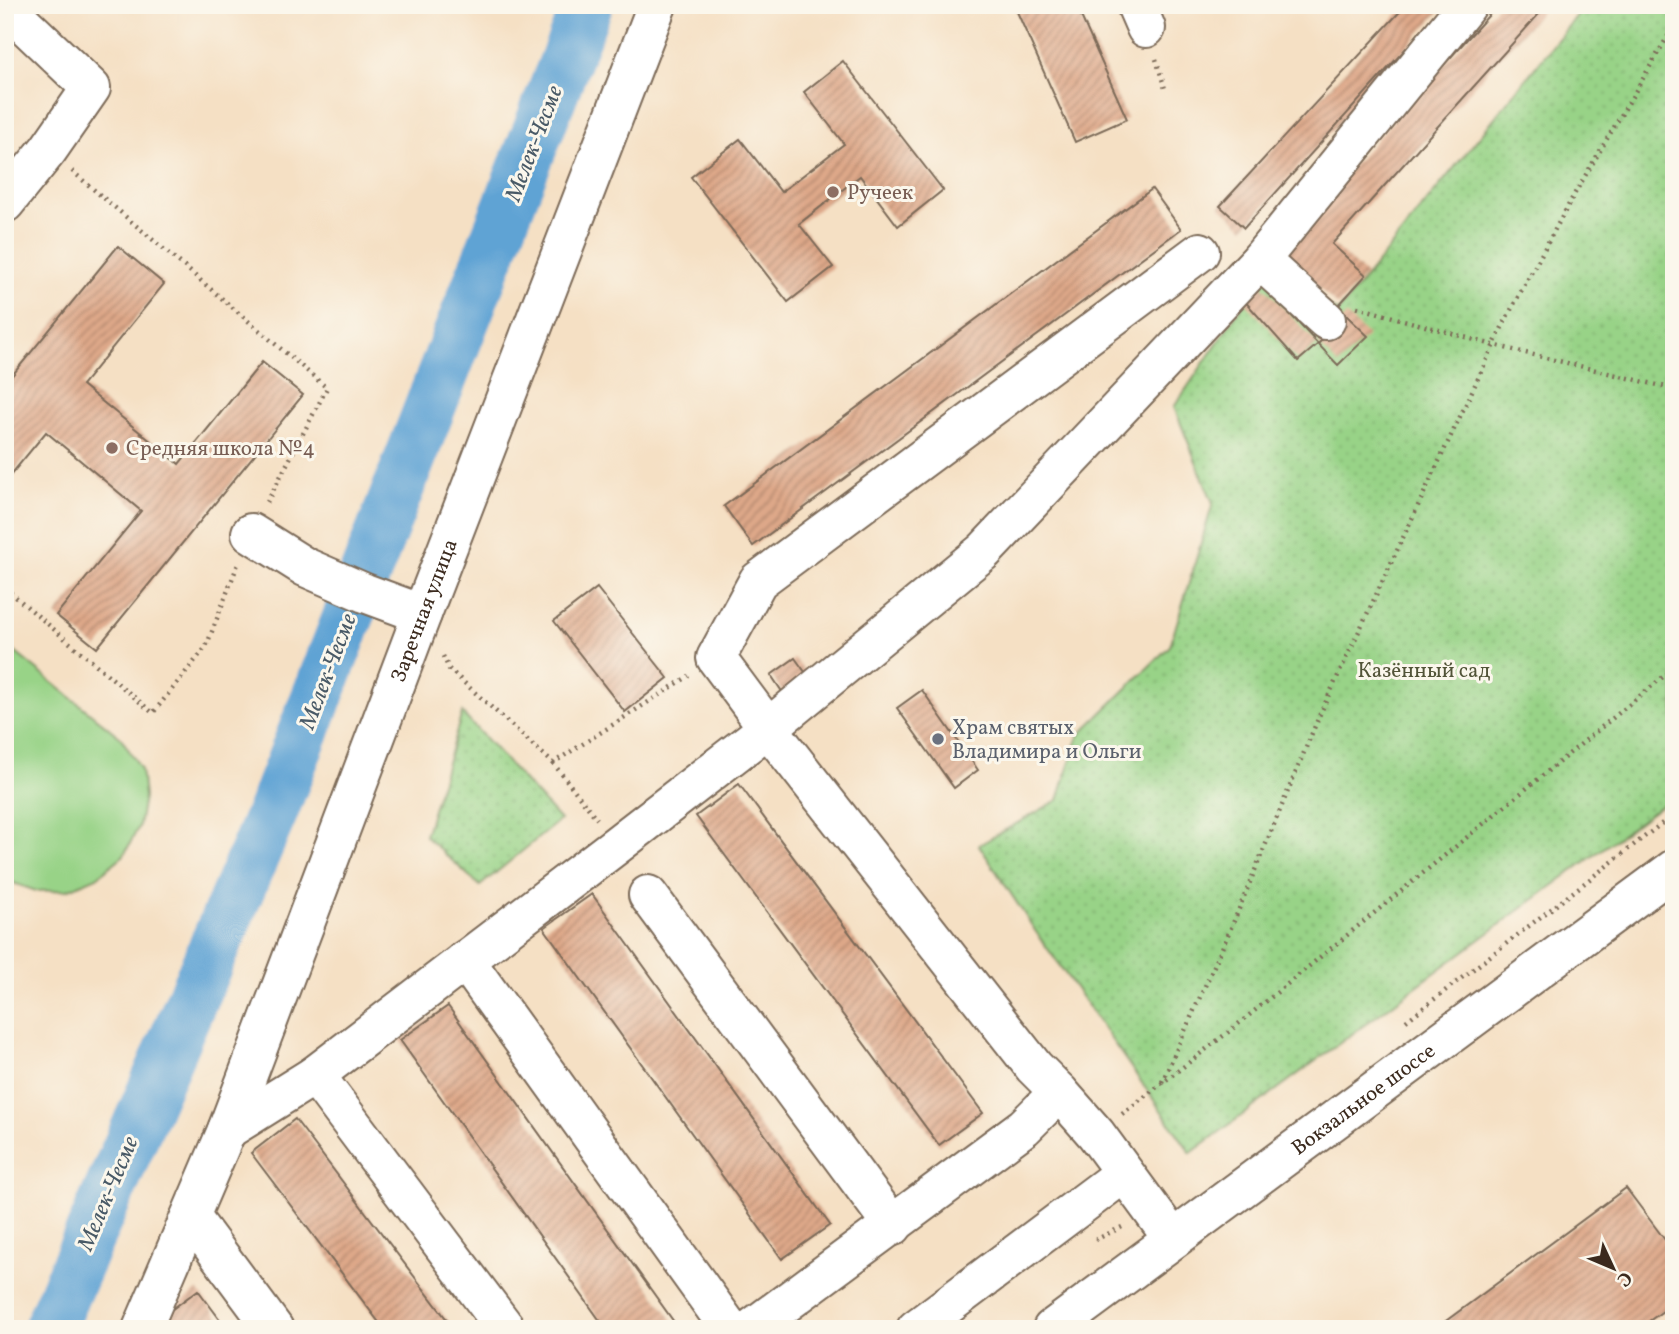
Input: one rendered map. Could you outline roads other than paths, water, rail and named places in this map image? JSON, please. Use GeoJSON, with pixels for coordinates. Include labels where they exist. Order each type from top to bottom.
{"type":"FeatureCollection","features":[{"type":"Feature","properties":{"kind":"street","name":"Заречная улица"},"geometry":{"type":"LineString","coordinates":[[142,1329],[226,1130],[657,5]]}},
{"type":"Feature","properties":{"kind":"street"},"geometry":{"type":"LineString","coordinates":[[226,1130],[316,1075],[768,728],[985,551],[1260,260],[1468,5]]}},
{"type":"Feature","properties":{"kind":"street"},"geometry":{"type":"LineString","coordinates":[[5,6],[91,88],[48,150],[5,203]]}},
{"type":"Feature","properties":{"kind":"street"},"geometry":{"type":"LineString","coordinates":[[1163,1225],[1096,1134],[1034,1067],[716,658],[758,581],[1200,252]]}},
{"type":"Feature","properties":{"kind":"street"},"geometry":{"type":"LineString","coordinates":[[1260,260],[1326,320]]}},
{"type":"Feature","properties":{"kind":"street"},"geometry":{"type":"LineString","coordinates":[[251,533],[305,567],[422,614]]}},
{"type":"Feature","properties":{"kind":"street","name":"Вокзальное шоссе"},"geometry":{"type":"LineString","coordinates":[[1052,1329],[1163,1225],[1674,869]]}},
{"type":"Feature","properties":{"kind":"street"},"geometry":{"type":"LineString","coordinates":[[648,895],[892,1226]]}},
{"type":"Feature","properties":{"kind":"street"},"geometry":{"type":"LineString","coordinates":[[465,960],[730,1329]]}},
{"type":"Feature","properties":{"kind":"street"},"geometry":{"type":"LineString","coordinates":[[316,1075],[506,1329]]}},
{"type":"Feature","properties":{"kind":"street"},"geometry":{"type":"LineString","coordinates":[[751,1329],[1024,1127],[1059,1092]]}},
{"type":"Feature","properties":{"kind":"street"},"geometry":{"type":"LineString","coordinates":[[916,1329],[1124,1173]]}},
{"type":"Feature","properties":{"kind":"street"},"geometry":{"type":"LineString","coordinates":[[191,1217],[274,1329]]}},
{"type":"Feature","properties":{"kind":"waterway","name":"Мелек-Чесме"},"geometry":{"type":"LineString","coordinates":[[49,1329],[273,810],[587,5]]}},
{"type":"Feature","properties":{"kind":"place","name":"Ручеек"},"geometry":{"type":"Point","coordinates":[833,192]}},
{"type":"Feature","properties":{"kind":"place","name":"Средняя школа №4"},"geometry":{"type":"Point","coordinates":[112,448]}},
{"type":"Feature","properties":{"kind":"place","name":"Храм святых Владимира и Ольги"},"geometry":{"type":"Point","coordinates":[938,739]}},
{"type":"Feature","properties":{"kind":"park label","name":"Казённый сад"},"geometry":{"type":"Point","coordinates":[1424,670]}}]}
